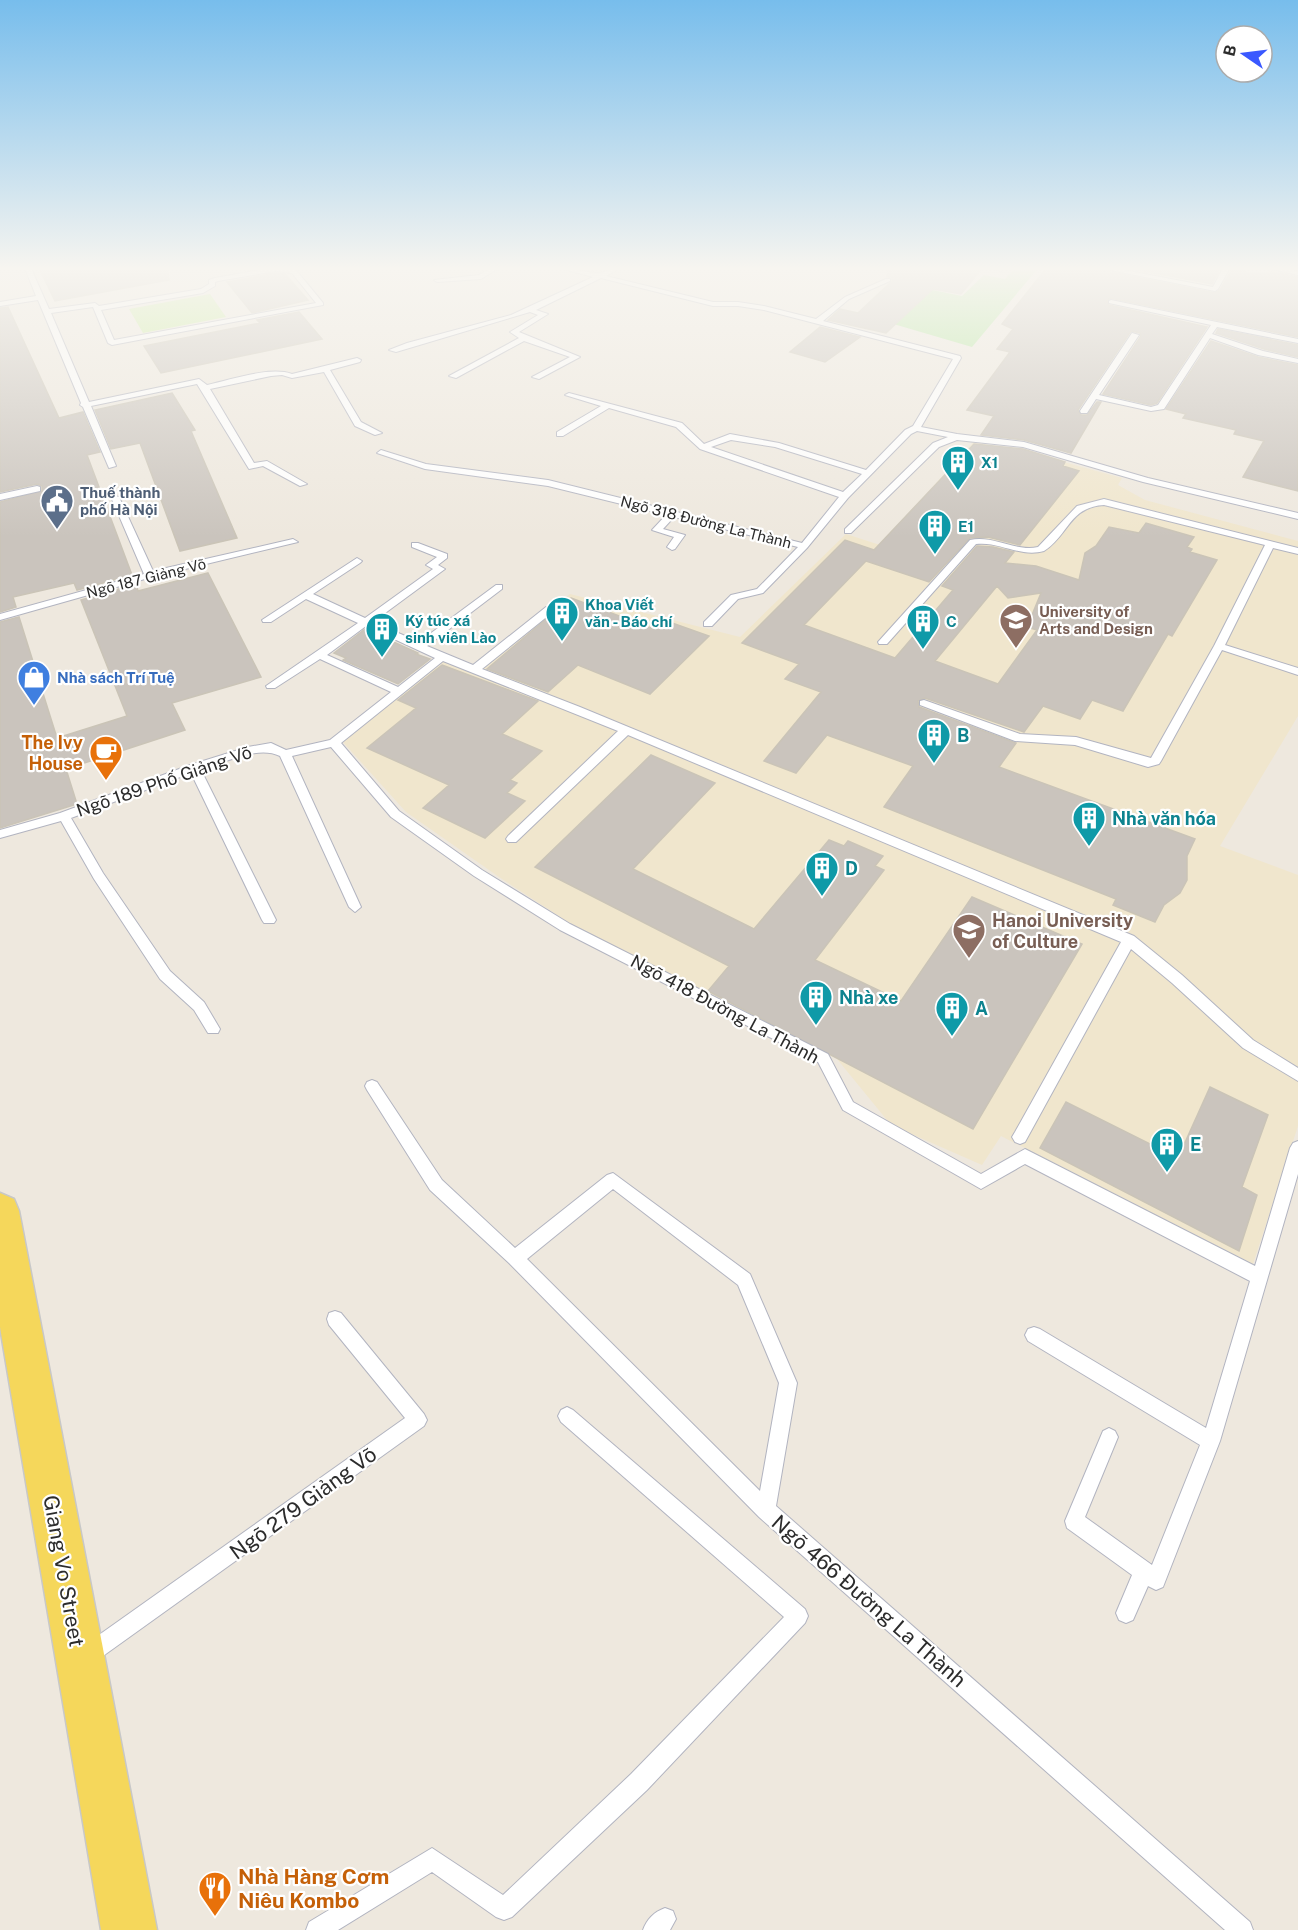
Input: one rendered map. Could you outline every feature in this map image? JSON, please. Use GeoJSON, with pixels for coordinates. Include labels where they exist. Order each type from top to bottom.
{"type":"FeatureCollection","features":[{"type":"Feature","properties":{"kind":"main road","name":"Giang Vo Street"},"geometry":{"type":"LineString","coordinates":[[0,1211],[129,1930]]}},
{"type":"Feature","properties":{"kind":"lane"},"geometry":{"type":"LineString","coordinates":[[63,356],[112,466]]}},
{"type":"Feature","properties":{"kind":"lane"},"geometry":{"type":"LineString","coordinates":[[453,376],[490,356]]}},
{"type":"Feature","properties":{"kind":"lane"},"geometry":{"type":"LineString","coordinates":[[536,377],[576,357],[573,356]]}},
{"type":"Feature","properties":{"kind":"lane","name":"Ngõ 318 Đường La Thành"},"geometry":{"type":"LineString","coordinates":[[381,453],[425,466],[548,483],[804,546],[845,496],[908,432],[916,428],[957,358],[949,356]]}},
{"type":"Feature","properties":{"kind":"lane"},"geometry":{"type":"LineString","coordinates":[[1084,411],[1120,356]]}},
{"type":"Feature","properties":{"kind":"lane"},"geometry":{"type":"LineString","coordinates":[[1094,396],[1157,409],[1161,407],[1195,356]]}},
{"type":"Feature","properties":{"kind":"lane"},"geometry":{"type":"LineString","coordinates":[[1275,356],[1298,361]]}},
{"type":"Feature","properties":{"kind":"lane"},"geometry":{"type":"LineString","coordinates":[[205,388],[271,374],[283,373],[292,376],[357,360]]}},
{"type":"Feature","properties":{"kind":"lane"},"geometry":{"type":"LineString","coordinates":[[326,369],[358,424],[378,433]]}},
{"type":"Feature","properties":{"kind":"lane"},"geometry":{"type":"LineString","coordinates":[[84,405],[199,381],[252,467],[264,463],[303,484]]}},
{"type":"Feature","properties":{"kind":"lane"},"geometry":{"type":"LineString","coordinates":[[569,395],[679,425],[703,447],[845,496]]}},
{"type":"Feature","properties":{"kind":"lane"},"geometry":{"type":"LineString","coordinates":[[560,434],[607,406]]}},
{"type":"Feature","properties":{"kind":"lane"},"geometry":{"type":"LineString","coordinates":[[916,428],[957,437],[1024,445],[1146,480],[1298,516]]}},
{"type":"Feature","properties":{"kind":"lane"},"geometry":{"type":"LineString","coordinates":[[703,447],[730,437],[776,445],[868,473]]}},
{"type":"Feature","properties":{"kind":"lane"},"geometry":{"type":"LineString","coordinates":[[848,531],[936,445],[957,437]]}},
{"type":"Feature","properties":{"kind":"lane"},"geometry":{"type":"LineString","coordinates":[[0,497],[37,489]]}},
{"type":"Feature","properties":{"kind":"lane"},"geometry":{"type":"LineString","coordinates":[[115,497],[150,575]]}},
{"type":"Feature","properties":{"kind":"lane"},"geometry":{"type":"LineString","coordinates":[[883,642],[973,542],[989,540],[1034,551],[1043,548],[1080,507],[1089,502],[1104,502],[1298,551]]}},
{"type":"Feature","properties":{"kind":"lane"},"geometry":{"type":"LineString","coordinates":[[671,514],[657,530],[680,535],[672,547]]}},
{"type":"Feature","properties":{"kind":"lane","name":"Ngõ 187 Giảng Võ"},"geometry":{"type":"LineString","coordinates":[[0,617],[150,575],[293,542]]}},
{"type":"Feature","properties":{"kind":"lane"},"geometry":{"type":"LineString","coordinates":[[924,703],[1019,738],[1076,741],[1148,763],[1155,760],[1219,646],[1270,544]]}},
{"type":"Feature","properties":{"kind":"lane"},"geometry":{"type":"LineString","coordinates":[[271,686],[365,624],[440,569],[431,565],[444,556],[416,545]]}},
{"type":"Feature","properties":{"kind":"lane"},"geometry":{"type":"LineString","coordinates":[[708,624],[735,597],[760,591],[804,546]]}},
{"type":"Feature","properties":{"kind":"lane"},"geometry":{"type":"LineString","coordinates":[[267,620],[357,561]]}},
{"type":"Feature","properties":{"kind":"lane"},"geometry":{"type":"LineString","coordinates":[[419,647],[499,587]]}},
{"type":"Feature","properties":{"kind":"lane"},"geometry":{"type":"LineString","coordinates":[[306,595],[365,624],[442,657],[627,730],[1129,940],[1178,979],[1248,1044],[1298,1075]]}},
{"type":"Feature","properties":{"kind":"lane"},"geometry":{"type":"LineString","coordinates":[[480,672],[550,609]]}},
{"type":"Feature","properties":{"kind":"lane"},"geometry":{"type":"LineString","coordinates":[[1219,646],[1298,672]]}},
{"type":"Feature","properties":{"kind":"lane"},"geometry":{"type":"LineString","coordinates":[[319,655],[398,691]]}},
{"type":"Feature","properties":{"kind":"lane","name":"Ngõ 189 Phố Giảng Võ"},"geometry":{"type":"LineString","coordinates":[[0,834],[64,816],[194,768],[252,750],[271,747],[285,754],[334,743],[442,657]]}},
{"type":"Feature","properties":{"kind":"lane"},"geometry":{"type":"LineString","coordinates":[[512,839],[627,730]]}},
{"type":"Feature","properties":{"kind":"lane","name":"Ngõ 418 Đường La Thành"},"geometry":{"type":"LineString","coordinates":[[334,743],[395,814],[478,873],[565,927],[823,1058],[848,1106],[981,1182],[1025,1156],[1260,1277]]}},
{"type":"Feature","properties":{"kind":"lane"},"geometry":{"type":"LineString","coordinates":[[285,754],[355,907]]}},
{"type":"Feature","properties":{"kind":"lane"},"geometry":{"type":"LineString","coordinates":[[194,768],[269,920]]}},
{"type":"Feature","properties":{"kind":"lane"},"geometry":{"type":"LineString","coordinates":[[64,816],[98,876],[165,975],[199,1006],[213,1029]]}},
{"type":"Feature","properties":{"kind":"lane"},"geometry":{"type":"LineString","coordinates":[[1020,1137],[1129,940]]}},
{"type":"Feature","properties":{"kind":"lane"},"geometry":{"type":"LineString","coordinates":[[372,1086],[436,1185],[515,1258],[766,1510]]}},
{"type":"Feature","properties":{"kind":"lane"},"geometry":{"type":"LineString","coordinates":[[1108,1437],[1074,1521],[1156,1580],[1211,1441],[1298,1148]]}},
{"type":"Feature","properties":{"kind":"lane","name":"Ngõ 466 Đường La Thành"},"geometry":{"type":"LineString","coordinates":[[515,1258],[613,1180],[744,1280],[788,1383],[766,1510],[1242,1930]]}},
{"type":"Feature","properties":{"kind":"lane","name":"Ngõ 279 Giảng Võ"},"geometry":{"type":"LineString","coordinates":[[80,1660],[418,1420],[334,1319]]}},
{"type":"Feature","properties":{"kind":"lane"},"geometry":{"type":"LineString","coordinates":[[1034,1335],[1211,1441]]}},
{"type":"Feature","properties":{"kind":"lane"},"geometry":{"type":"LineString","coordinates":[[317,1930],[432,1860],[504,1909],[639,1782],[798,1616],[567,1416]]}},
{"type":"Feature","properties":{"kind":"lane"},"geometry":{"type":"LineString","coordinates":[[1126,1613],[1144,1570]]}},
{"type":"Feature","properties":{"kind":"shaded area","name":"Hanoi University of Culture"},"geometry":{"type":"Polygon","coordinates":[[[974,441],[1045,461],[1049,458],[1122,478],[1118,485],[1145,500],[1298,541],[1298,716],[1220,846],[1298,875],[1298,1126],[1253,1264],[1001,1136],[982,1165],[891,1125],[837,1059],[574,926],[406,812],[342,741],[443,661],[473,674],[570,594],[740,637],[846,534],[880,545],[974,441]]]}},
{"type":"Feature","properties":{"kind":"building"},"geometry":{"type":"Polygon","coordinates":[[[0,356],[31,356],[59,418],[83,412],[100,452],[87,455],[132,575],[77,590],[74,583],[13,597],[16,607],[0,612],[0,502],[42,491],[42,486],[37,484],[0,492],[0,356]]]}},
{"type":"Feature","properties":{"kind":"building"},"geometry":{"type":"Polygon","coordinates":[[[150,356],[241,356],[161,373],[150,356]]]}},
{"type":"Feature","properties":{"kind":"building"},"geometry":{"type":"Polygon","coordinates":[[[804,356],[833,356],[825,362],[804,356]]]}},
{"type":"Feature","properties":{"kind":"building"},"geometry":{"type":"Polygon","coordinates":[[[1007,356],[1114,356],[1078,410],[1081,415],[1087,415],[1097,402],[1101,402],[1071,453],[1024,440],[981,435],[994,416],[967,410],[1007,356]]]}},
{"type":"Feature","properties":{"kind":"building"},"geometry":{"type":"Polygon","coordinates":[[[1128,356],[1188,356],[1157,403],[1151,405],[1103,394],[1128,356]]]}},
{"type":"Feature","properties":{"kind":"building"},"geometry":{"type":"Polygon","coordinates":[[[1201,356],[1255,356],[1298,365],[1298,491],[1243,477],[1264,441],[1234,434],[1236,430],[1183,418],[1186,414],[1166,409],[1201,356]]]}},
{"type":"Feature","properties":{"kind":"building"},"geometry":{"type":"Polygon","coordinates":[[[172,393],[195,430],[191,431],[237,538],[180,551],[140,443],[111,449],[95,410],[172,393]]]}},
{"type":"Feature","properties":{"kind":"building"},"geometry":{"type":"Polygon","coordinates":[[[974,444],[1023,449],[1065,462],[1063,466],[1079,471],[1020,545],[988,537],[970,538],[929,582],[866,561],[804,625],[895,658],[953,590],[942,586],[977,546],[1014,552],[1005,563],[1036,566],[1079,580],[1085,553],[1096,546],[1109,527],[1139,533],[1146,523],[1194,537],[1187,547],[1192,549],[1190,552],[1217,560],[1172,636],[1168,634],[1123,711],[1092,700],[1080,719],[1043,706],[1024,732],[925,698],[918,701],[919,707],[1016,743],[999,767],[1195,839],[1187,856],[1187,880],[1180,893],[1164,905],[1155,922],[1113,905],[1116,899],[884,807],[913,766],[827,735],[796,773],[764,761],[821,692],[785,679],[799,664],[742,643],[845,540],[874,550],[974,444]],[[997,586],[935,661],[998,684],[1037,630],[1027,627],[1041,593],[1008,598],[997,586]]]}},
{"type":"Feature","properties":{"kind":"building"},"geometry":{"type":"Polygon","coordinates":[[[208,573],[261,677],[172,703],[185,730],[66,769],[77,804],[0,828],[0,622],[19,617],[57,738],[127,716],[81,600],[136,584],[138,591],[208,573]]]}},
{"type":"Feature","properties":{"kind":"building"},"geometry":{"type":"Polygon","coordinates":[[[571,598],[654,629],[664,620],[709,636],[650,694],[578,665],[548,692],[487,669],[571,598]]]}},
{"type":"Feature","properties":{"kind":"building","name":"Ký túc xá sinh viên Lào"},"geometry":{"type":"Polygon","coordinates":[[[365,629],[430,659],[398,684],[343,660],[346,658],[334,653],[365,629]]]}},
{"type":"Feature","properties":{"kind":"building"},"geometry":{"type":"Polygon","coordinates":[[[442,665],[538,701],[502,734],[542,751],[510,780],[517,783],[507,793],[525,801],[485,838],[423,808],[449,785],[367,748],[416,708],[398,700],[442,665]]]}},
{"type":"Feature","properties":{"kind":"building"},"geometry":{"type":"Polygon","coordinates":[[[651,755],[715,783],[633,869],[754,929],[829,840],[844,846],[848,841],[883,856],[875,866],[884,870],[815,960],[901,1001],[972,897],[1082,944],[973,1129],[708,991],[729,966],[535,867],[651,755]]]}},
{"type":"Feature","properties":{"kind":"building","name":"E"},"geometry":{"type":"Polygon","coordinates":[[[1210,1087],[1268,1115],[1242,1187],[1257,1195],[1239,1251],[1040,1148],[1066,1102],[1178,1158],[1210,1087]]]}},
{"type":"Feature","properties":{"kind":"place","name":"X1"},"geometry":{"type":"Point","coordinates":[958,491]}},
{"type":"Feature","properties":{"kind":"place","name":"Thuế thành phố Hà Nội"},"geometry":{"type":"Point","coordinates":[57,530]}},
{"type":"Feature","properties":{"kind":"place","name":"E1"},"geometry":{"type":"Point","coordinates":[935,555]}},
{"type":"Feature","properties":{"kind":"place","name":"Khoa Viết văn - Báo chí"},"geometry":{"type":"Point","coordinates":[562,642]}},
{"type":"Feature","properties":{"kind":"place","name":"University of Arts and Design"},"geometry":{"type":"Point","coordinates":[1016,649]}},
{"type":"Feature","properties":{"kind":"place","name":"C"},"geometry":{"type":"Point","coordinates":[923,650]}},
{"type":"Feature","properties":{"kind":"place","name":"Ký túc xá sinh viên Lào"},"geometry":{"type":"Point","coordinates":[382,658]}},
{"type":"Feature","properties":{"kind":"place","name":"Nhà sách Trí Tuệ"},"geometry":{"type":"Point","coordinates":[34,706]}},
{"type":"Feature","properties":{"kind":"place","name":"B"},"geometry":{"type":"Point","coordinates":[934,764]}},
{"type":"Feature","properties":{"kind":"place","name":"The Ivy House"},"geometry":{"type":"Point","coordinates":[106,781]}},
{"type":"Feature","properties":{"kind":"place","name":"Nhà văn hóa"},"geometry":{"type":"Point","coordinates":[1089,847]}},
{"type":"Feature","properties":{"kind":"place","name":"D"},"geometry":{"type":"Point","coordinates":[822,897]}},
{"type":"Feature","properties":{"kind":"place","name":"Hanoi University of Culture"},"geometry":{"type":"Point","coordinates":[969,959]}},
{"type":"Feature","properties":{"kind":"place","name":"Nhà xe"},"geometry":{"type":"Point","coordinates":[816,1026]}},
{"type":"Feature","properties":{"kind":"place","name":"A"},"geometry":{"type":"Point","coordinates":[952,1037]}},
{"type":"Feature","properties":{"kind":"place","name":"E"},"geometry":{"type":"Point","coordinates":[1167,1173]}},
{"type":"Feature","properties":{"kind":"place","name":"Nhà Hàng Cơm Niêu Kombo"},"geometry":{"type":"Point","coordinates":[215,1917]}}]}
